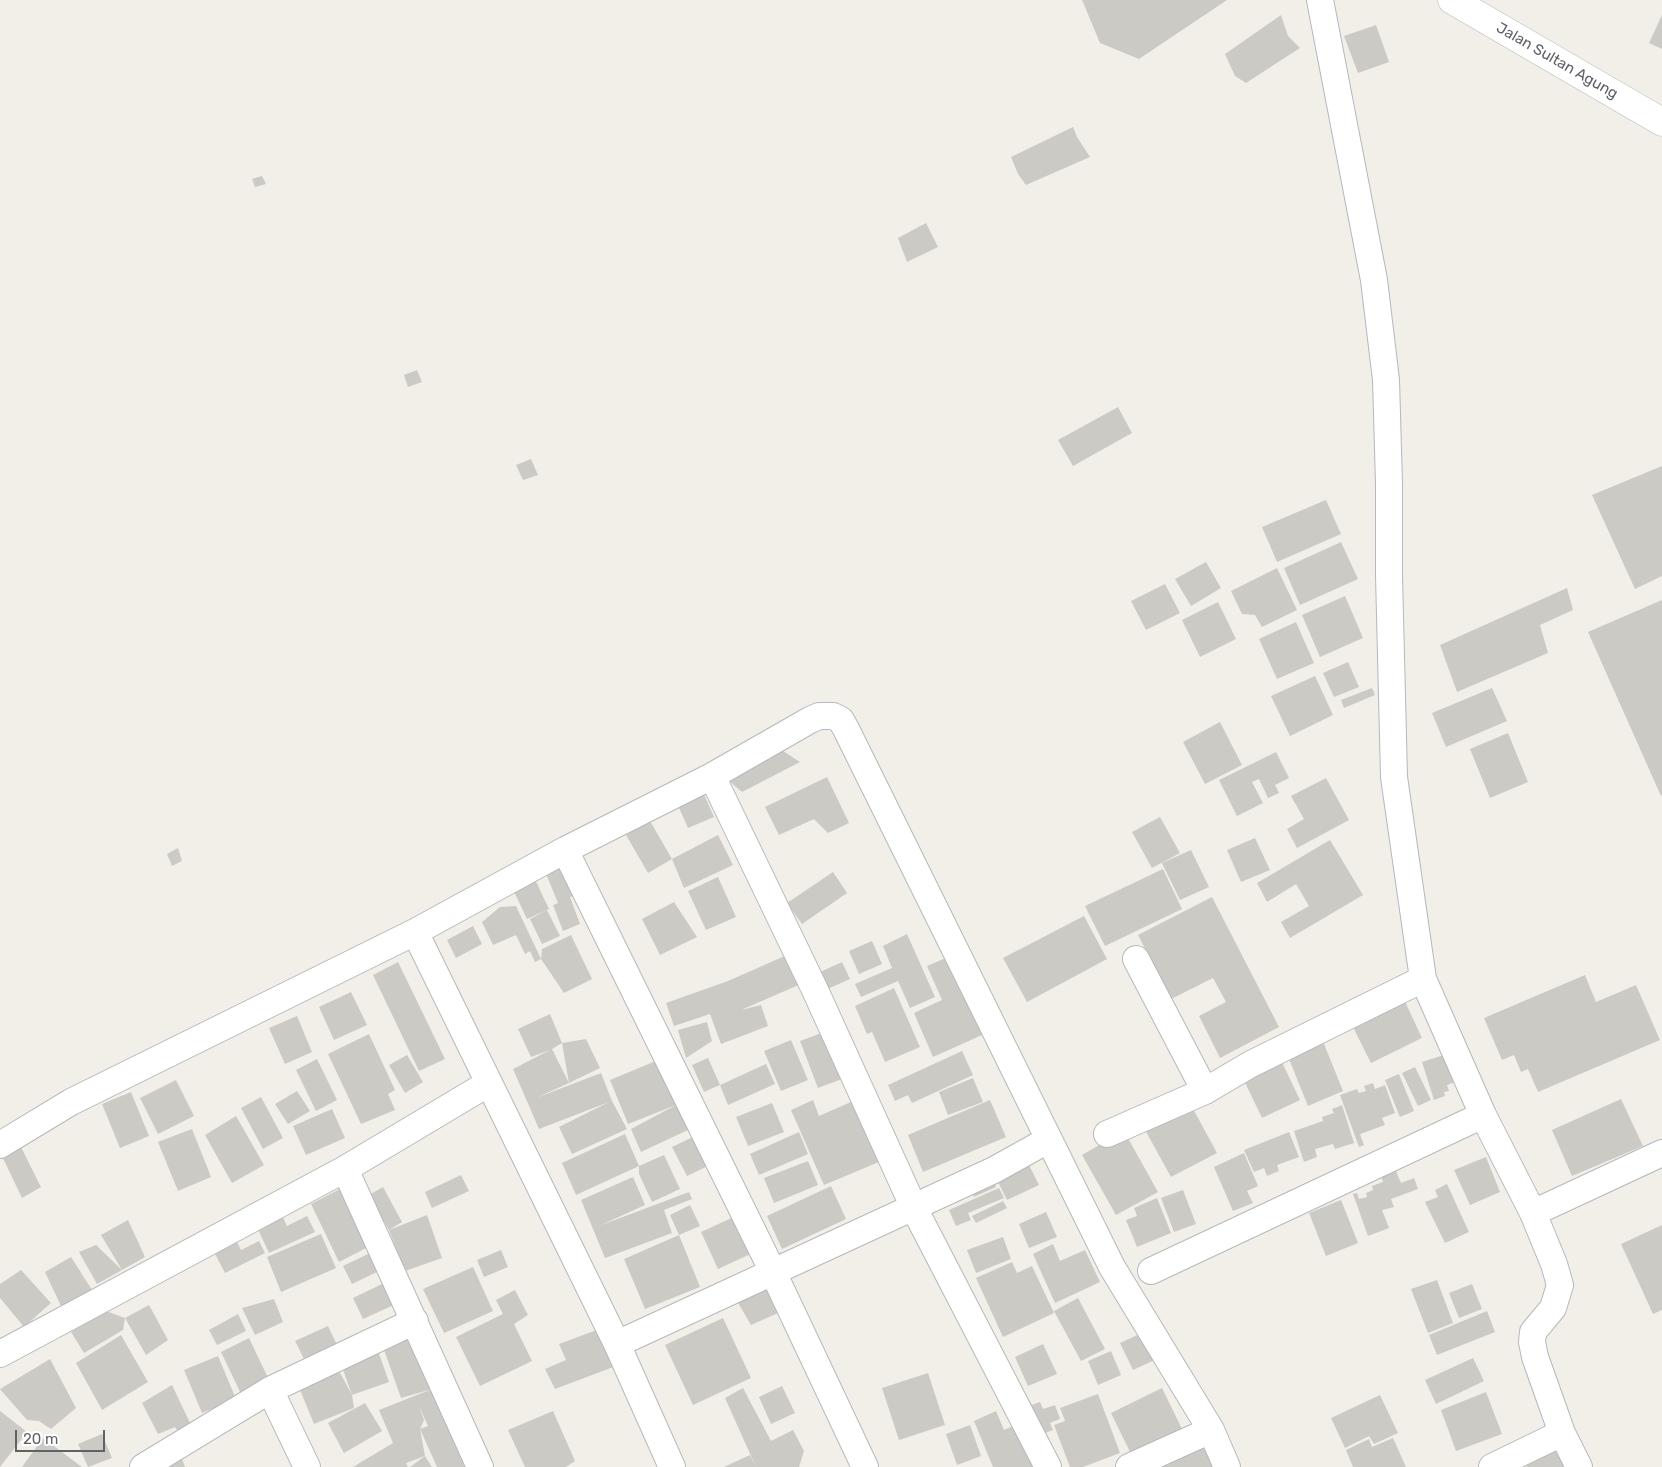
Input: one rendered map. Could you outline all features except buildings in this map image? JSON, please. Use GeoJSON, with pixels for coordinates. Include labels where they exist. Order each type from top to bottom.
{"type":"FeatureCollection","features":[{"type":"Feature","properties":{"kind":"street"},"geometry":{"type":"LineString","coordinates":[[1320,0],[1374,280],[1386,380],[1394,777],[1423,979],[1482,1115],[1532,1213],[1554,1264],[1560,1285],[1553,1308],[1533,1332],[1532,1342],[1535,1357],[1562,1433],[1579,1467]]}},
{"type":"Feature","properties":{"kind":"street","name":"Jalan Sultan Agung"},"geometry":{"type":"LineString","coordinates":[[1452,0],[1662,122]]}},
{"type":"Feature","properties":{"kind":"street"},"geometry":{"type":"LineString","coordinates":[[0,1146],[71,1102],[415,932],[566,850],[712,776],[820,716],[833,716],[841,720],[846,729],[1112,1268],[1212,1430],[1227,1467]]}},
{"type":"Feature","properties":{"kind":"street"},"geometry":{"type":"LineString","coordinates":[[712,776],[815,990],[914,1208],[1048,1467]]}},
{"type":"Feature","properties":{"kind":"street"},"geometry":{"type":"LineString","coordinates":[[566,850],[773,1272],[865,1467]]}},
{"type":"Feature","properties":{"kind":"street"},"geometry":{"type":"LineString","coordinates":[[415,932],[617,1344],[672,1467]]}},
{"type":"Feature","properties":{"kind":"street"},"geometry":{"type":"LineString","coordinates":[[1136,959],[1205,1091]]}},
{"type":"Feature","properties":{"kind":"street"},"geometry":{"type":"LineString","coordinates":[[1107,1134],[1205,1091],[1251,1064],[1423,979]]}},
{"type":"Feature","properties":{"kind":"street"},"geometry":{"type":"LineString","coordinates":[[0,1354],[345,1168],[489,1083]]}},
{"type":"Feature","properties":{"kind":"street"},"geometry":{"type":"LineString","coordinates":[[1151,1271],[1482,1115]]}},
{"type":"Feature","properties":{"kind":"street"},"geometry":{"type":"LineString","coordinates":[[617,1344],[914,1208],[994,1170],[1048,1140]]}},
{"type":"Feature","properties":{"kind":"street"},"geometry":{"type":"LineString","coordinates":[[1532,1213],[1662,1153]]}},
{"type":"Feature","properties":{"kind":"street"},"geometry":{"type":"LineString","coordinates":[[345,1168],[480,1467]]}},
{"type":"Feature","properties":{"kind":"street"},"geometry":{"type":"LineString","coordinates":[[142,1467],[270,1390],[415,1321]]}},
{"type":"Feature","properties":{"kind":"street"},"geometry":{"type":"LineString","coordinates":[[270,1390],[308,1467]]}},
{"type":"Feature","properties":{"kind":"street"},"geometry":{"type":"LineString","coordinates":[[1129,1467],[1212,1430]]}},
{"type":"Feature","properties":{"kind":"street"},"geometry":{"type":"LineString","coordinates":[[1492,1467],[1562,1433]]}}]}
